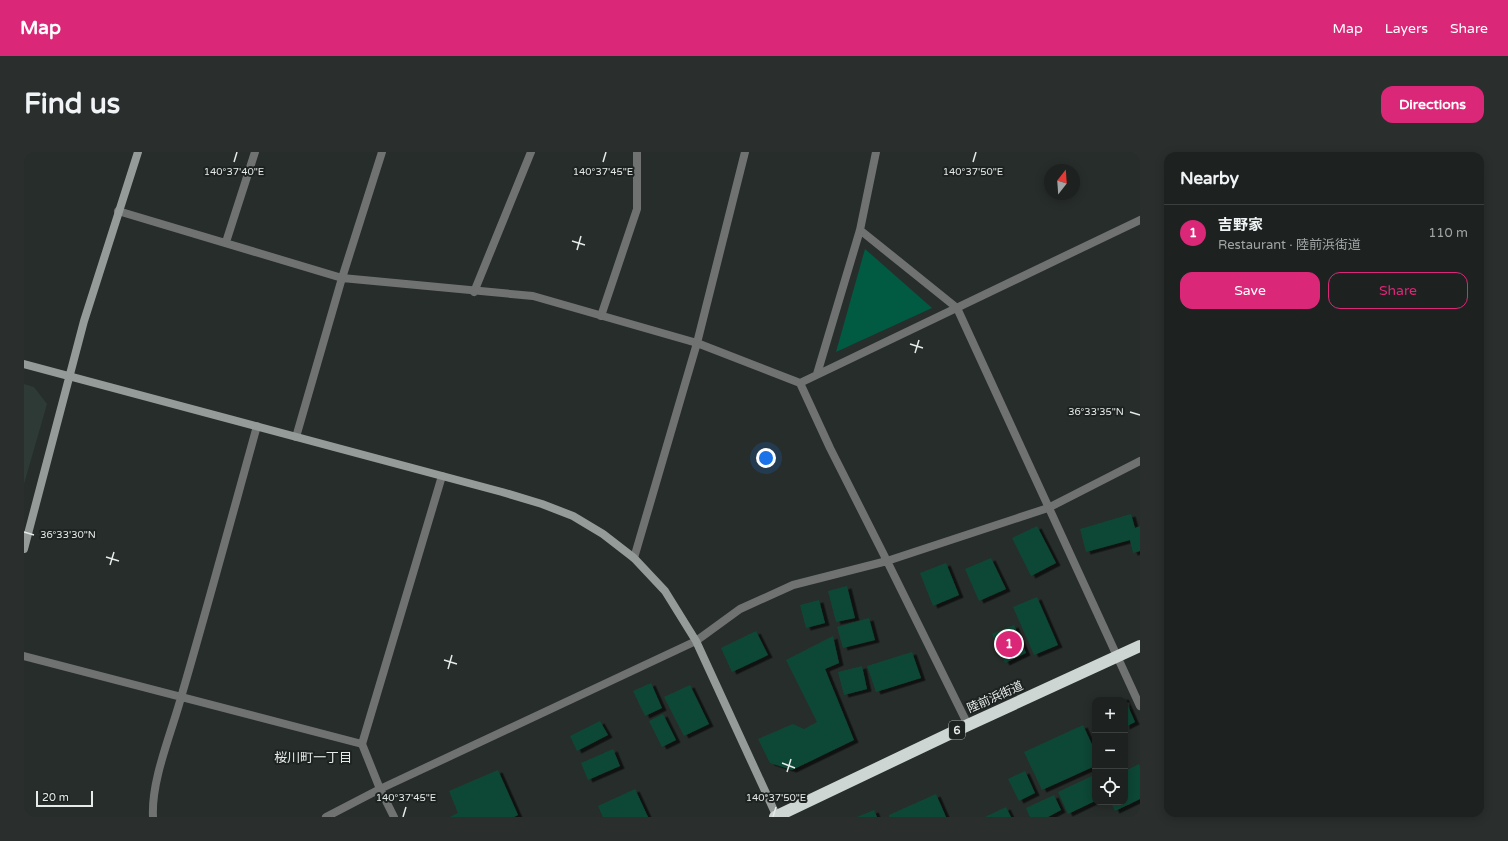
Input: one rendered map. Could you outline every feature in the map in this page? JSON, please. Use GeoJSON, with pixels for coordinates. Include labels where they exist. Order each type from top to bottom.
{"type":"FeatureCollection","features":[{"type":"Feature","properties":{"kind":"highway","name":"陸前浜街道"},"geometry":{"type":"LineString","coordinates":[[776,817],[968,725],[1140,646]]}},
{"type":"Feature","properties":{"kind":"street"},"geometry":{"type":"LineString","coordinates":[[24,549],[68,376],[118,211],[138,152]]}},
{"type":"Feature","properties":{"kind":"street"},"geometry":{"type":"LineString","coordinates":[[226,242],[255,152]]}},
{"type":"Feature","properties":{"kind":"street"},"geometry":{"type":"LineString","coordinates":[[296,437],[342,278],[382,152]]}},
{"type":"Feature","properties":{"kind":"street"},"geometry":{"type":"LineString","coordinates":[[474,292],[531,152]]}},
{"type":"Feature","properties":{"kind":"street"},"geometry":{"type":"LineString","coordinates":[[601,316],[637,210],[637,152]]}},
{"type":"Feature","properties":{"kind":"street"},"geometry":{"type":"LineString","coordinates":[[634,558],[697,343],[745,152]]}},
{"type":"Feature","properties":{"kind":"street"},"geometry":{"type":"LineString","coordinates":[[817,374],[860,230],[876,152]]}},
{"type":"Feature","properties":{"kind":"street"},"geometry":{"type":"LineString","coordinates":[[118,211],[226,242],[342,278],[474,292],[533,296],[697,343],[800,383],[830,448],[968,725]]}},
{"type":"Feature","properties":{"kind":"street"},"geometry":{"type":"LineString","coordinates":[[800,383],[1140,220]]}},
{"type":"Feature","properties":{"kind":"street"},"geometry":{"type":"LineString","coordinates":[[860,230],[956,308],[1140,706]]}},
{"type":"Feature","properties":{"kind":"street"},"geometry":{"type":"LineString","coordinates":[[24,364],[258,426],[542,504],[573,516],[603,534],[634,558],[665,591],[696,641],[776,817]]}},
{"type":"Feature","properties":{"kind":"street"},"geometry":{"type":"LineString","coordinates":[[153,817],[152,805],[156,783],[258,426]]}},
{"type":"Feature","properties":{"kind":"street"},"geometry":{"type":"LineString","coordinates":[[326,817],[380,789],[696,641],[740,610],[793,585],[887,561],[1048,508],[1140,461]]}},
{"type":"Feature","properties":{"kind":"street"},"geometry":{"type":"LineString","coordinates":[[394,817],[380,789],[362,744],[442,476]]}},
{"type":"Feature","properties":{"kind":"street"},"geometry":{"type":"LineString","coordinates":[[24,656],[362,744]]}},
{"type":"Feature","properties":{"kind":"shaded area"},"geometry":{"type":"Polygon","coordinates":[[[24,384],[34,387],[47,404],[24,484],[24,384]]]}},
{"type":"Feature","properties":{"kind":"green space"},"geometry":{"type":"Polygon","coordinates":[[[865,249],[932,308],[836,352],[865,249]]]}},
{"type":"Feature","properties":{"kind":"building"},"geometry":{"type":"Polygon","coordinates":[[[1131,514],[1135,528],[1140,526],[1140,551],[1133,553],[1130,540],[1086,552],[1080,529],[1131,514]]]}},
{"type":"Feature","properties":{"kind":"building"},"geometry":{"type":"Polygon","coordinates":[[[1037,526],[1056,563],[1031,576],[1012,538],[1037,526]]]}},
{"type":"Feature","properties":{"kind":"building"},"geometry":{"type":"Polygon","coordinates":[[[991,558],[1006,589],[979,601],[965,569],[991,558]]]}},
{"type":"Feature","properties":{"kind":"building"},"geometry":{"type":"Polygon","coordinates":[[[946,563],[959,595],[933,606],[920,573],[946,563]]]}},
{"type":"Feature","properties":{"kind":"building"},"geometry":{"type":"Polygon","coordinates":[[[847,586],[855,618],[836,622],[828,591],[847,586]]]}},
{"type":"Feature","properties":{"kind":"building"},"geometry":{"type":"Polygon","coordinates":[[[1037,597],[1058,645],[1034,655],[1013,607],[1037,597]]]}},
{"type":"Feature","properties":{"kind":"building"},"geometry":{"type":"Polygon","coordinates":[[[819,600],[825,623],[806,628],[800,605],[819,600]]]}},
{"type":"Feature","properties":{"kind":"building"},"geometry":{"type":"Polygon","coordinates":[[[869,618],[875,640],[843,648],[837,627],[869,618]]]}},
{"type":"Feature","properties":{"kind":"building"},"geometry":{"type":"Polygon","coordinates":[[[1014,625],[1026,653],[1005,663],[992,634],[1014,625]]]}},
{"type":"Feature","properties":{"kind":"building"},"geometry":{"type":"Polygon","coordinates":[[[756,631],[768,655],[732,672],[721,648],[756,631]]]}},
{"type":"Feature","properties":{"kind":"building"},"geometry":{"type":"Polygon","coordinates":[[[833,636],[839,663],[825,669],[854,740],[792,770],[770,763],[758,739],[793,724],[804,729],[817,722],[786,660],[833,636]]]}},
{"type":"Feature","properties":{"kind":"building"},"geometry":{"type":"Polygon","coordinates":[[[912,652],[921,678],[876,692],[867,666],[912,652]]]}},
{"type":"Feature","properties":{"kind":"building"},"geometry":{"type":"Polygon","coordinates":[[[862,666],[867,689],[844,695],[838,672],[862,666]]]}},
{"type":"Feature","properties":{"kind":"building"},"geometry":{"type":"Polygon","coordinates":[[[651,683],[662,708],[645,716],[633,691],[651,683]]]}},
{"type":"Feature","properties":{"kind":"building"},"geometry":{"type":"Polygon","coordinates":[[[690,685],[709,724],[684,736],[664,697],[690,685]]]}},
{"type":"Feature","properties":{"kind":"building"},"geometry":{"type":"Polygon","coordinates":[[[1128,706],[1135,722],[1128,726],[1128,706]]]}},
{"type":"Feature","properties":{"kind":"building"},"geometry":{"type":"Polygon","coordinates":[[[663,714],[676,740],[662,747],[649,721],[663,714]]]}},
{"type":"Feature","properties":{"kind":"building"},"geometry":{"type":"Polygon","coordinates":[[[600,721],[608,735],[577,751],[570,736],[600,721]]]}},
{"type":"Feature","properties":{"kind":"building"},"geometry":{"type":"Polygon","coordinates":[[[1083,725],[1092,744],[1092,767],[1042,790],[1024,752],[1083,725]]]}},
{"type":"Feature","properties":{"kind":"building"},"geometry":{"type":"Polygon","coordinates":[[[613,749],[620,766],[588,780],[581,763],[613,749]]]}},
{"type":"Feature","properties":{"kind":"building"},"geometry":{"type":"Polygon","coordinates":[[[1139,764],[1140,799],[1128,805],[1128,770],[1139,764]]]}},
{"type":"Feature","properties":{"kind":"building"},"geometry":{"type":"Polygon","coordinates":[[[498,770],[518,815],[514,817],[450,817],[458,813],[449,791],[498,770]]]}},
{"type":"Feature","properties":{"kind":"building"},"geometry":{"type":"Polygon","coordinates":[[[1025,771],[1035,793],[1019,801],[1008,779],[1025,771]]]}},
{"type":"Feature","properties":{"kind":"building"},"geometry":{"type":"Polygon","coordinates":[[[1092,776],[1092,802],[1068,814],[1058,792],[1092,776]]]}},
{"type":"Feature","properties":{"kind":"building"},"geometry":{"type":"Polygon","coordinates":[[[635,789],[648,817],[603,817],[598,806],[635,789]]]}},
{"type":"Feature","properties":{"kind":"building"},"geometry":{"type":"Polygon","coordinates":[[[936,794],[946,817],[889,817],[889,815],[936,794]]]}},
{"type":"Feature","properties":{"kind":"building"},"geometry":{"type":"Polygon","coordinates":[[[1054,795],[1061,810],[1048,817],[1030,817],[1026,808],[1054,795]]]}},
{"type":"Feature","properties":{"kind":"building"},"geometry":{"type":"Polygon","coordinates":[[[1112,805],[1128,805],[1115,811],[1112,805]]]}},
{"type":"Feature","properties":{"kind":"building"},"geometry":{"type":"Polygon","coordinates":[[[1006,807],[1011,817],[985,817],[1006,807]]]}},
{"type":"Feature","properties":{"kind":"building"},"geometry":{"type":"Polygon","coordinates":[[[874,810],[877,817],[857,817],[874,810]]]}},
{"type":"Feature","properties":{"kind":"place","name":"吉野家"},"geometry":{"type":"Point","coordinates":[1009,644]}},
{"type":"Feature","properties":{"kind":"district","name":"桜川町一丁目"},"geometry":{"type":"Point","coordinates":[313,757]}}]}
